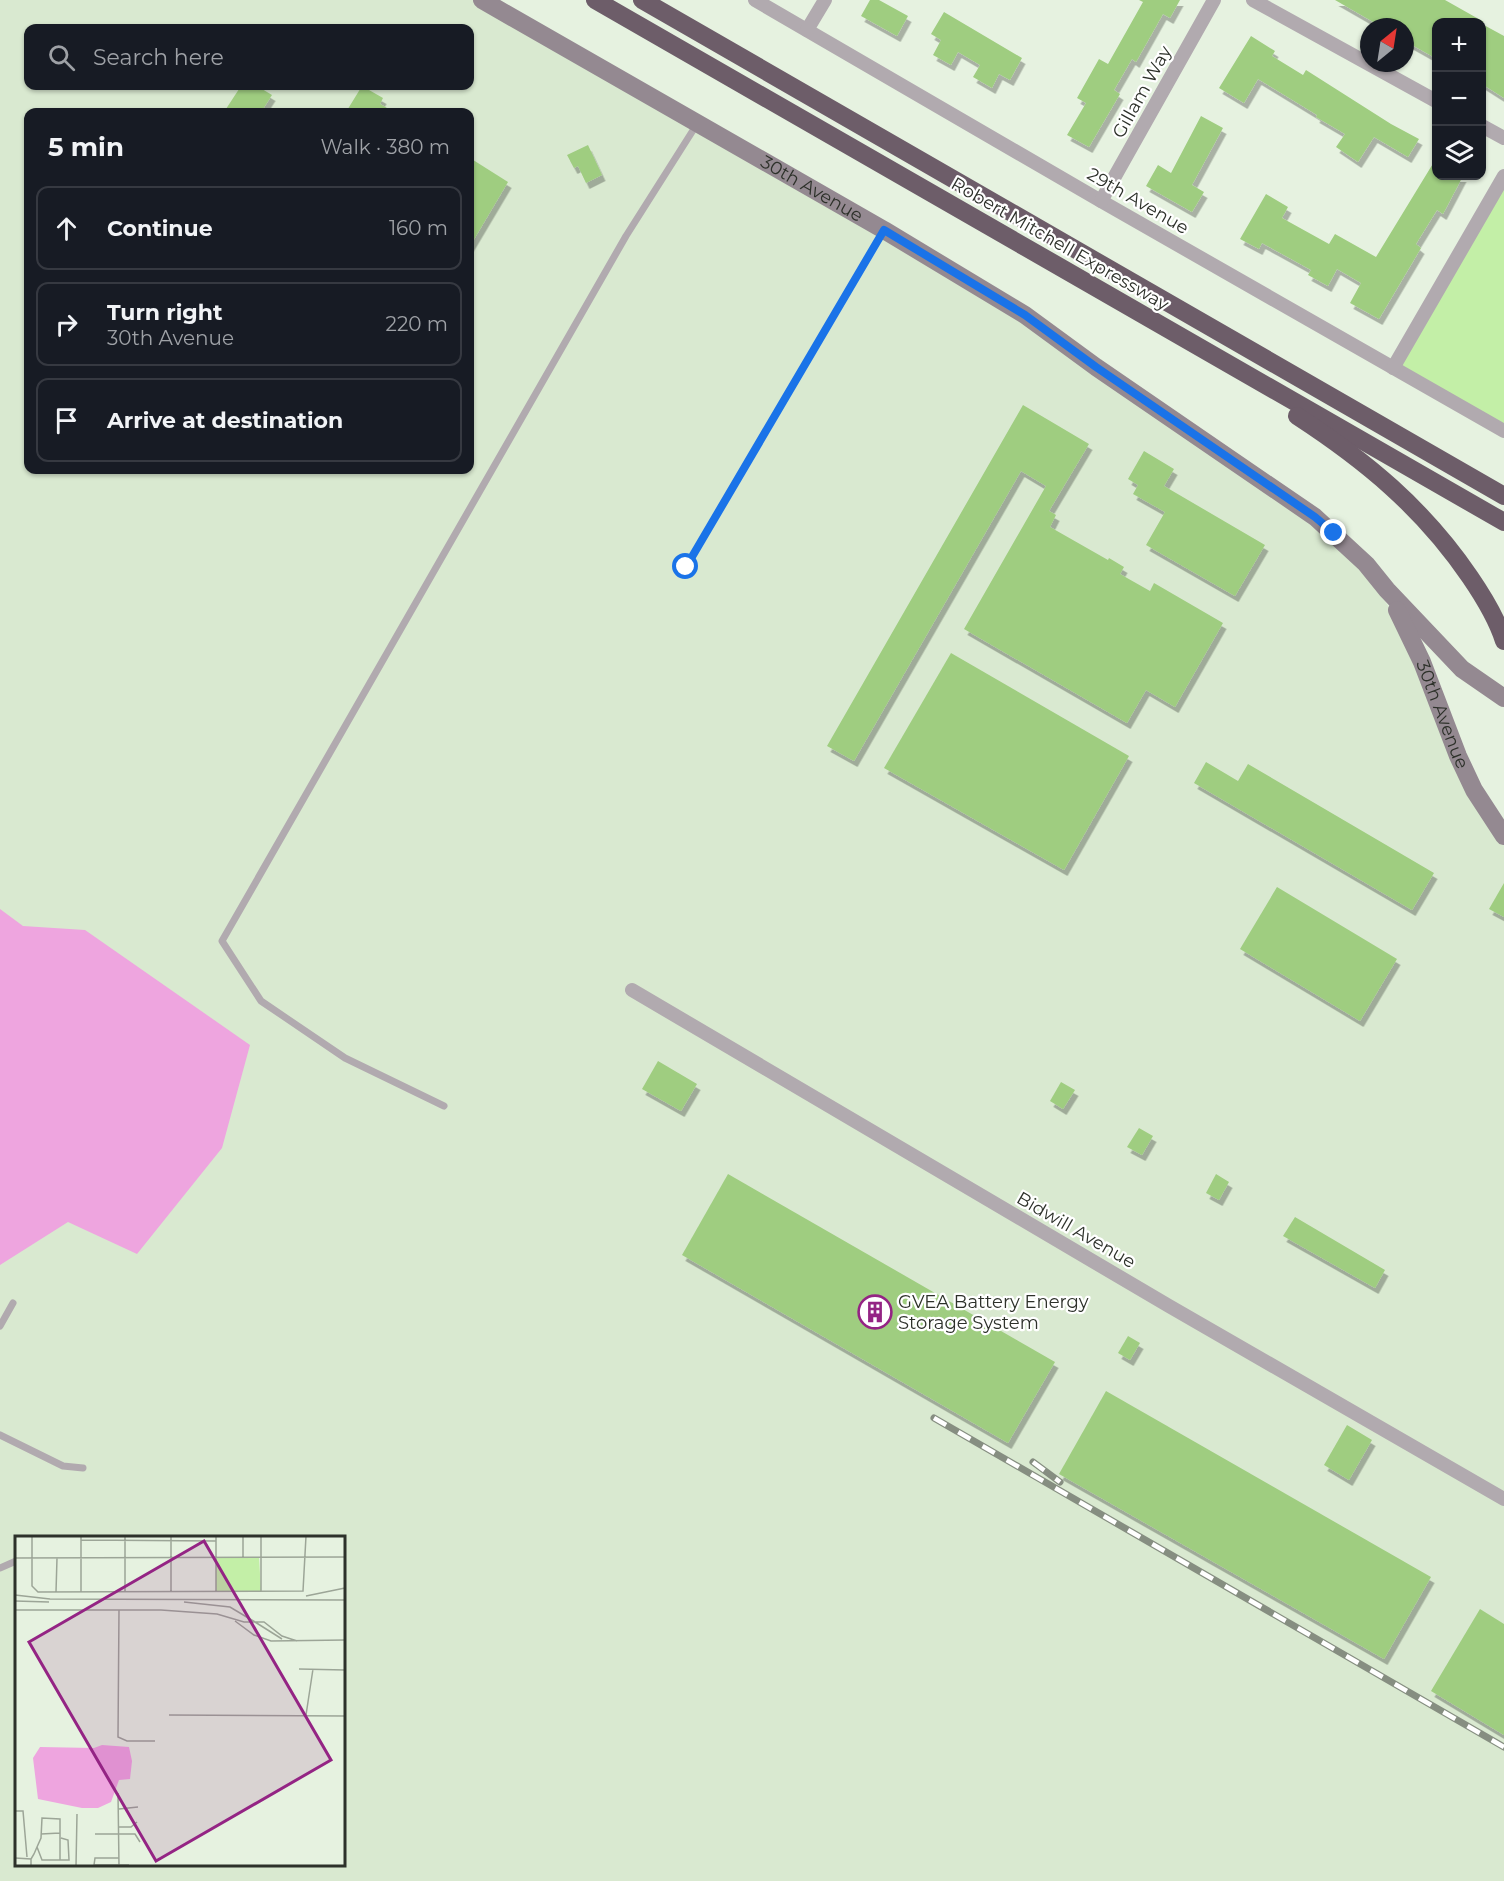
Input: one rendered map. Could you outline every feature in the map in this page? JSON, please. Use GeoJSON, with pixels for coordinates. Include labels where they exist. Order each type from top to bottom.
{"type":"FeatureCollection","features":[{"type":"Feature","properties":{"kind":"highway","name":"Robert Mitchell Expressway"},"geometry":{"type":"LineString","coordinates":[[595,0],[1504,522]]}},
{"type":"Feature","properties":{"kind":"highway","name":"Robert Mitchell Expressway"},"geometry":{"type":"LineString","coordinates":[[642,0],[1504,496]]}},
{"type":"Feature","properties":{"kind":"highway"},"geometry":{"type":"LineString","coordinates":[[1134,311],[1351,453],[1394,488],[1423,516],[1453,552],[1479,591],[1504,641]]}},
{"type":"Feature","properties":{"kind":"main road","name":"30th Avenue"},"geometry":{"type":"LineString","coordinates":[[482,0],[884,230],[1025,315],[1096,367],[1315,517],[1354,552],[1462,669],[1504,699]]}},
{"type":"Feature","properties":{"kind":"main road","name":"30th Avenue"},"geometry":{"type":"LineString","coordinates":[[1387,590],[1422,662],[1458,756],[1474,790],[1504,836]]}},
{"type":"Feature","properties":{"kind":"street","name":"29th Avenue"},"geometry":{"type":"LineString","coordinates":[[755,0],[1504,431]]}},
{"type":"Feature","properties":{"kind":"street"},"geometry":{"type":"LineString","coordinates":[[807,30],[825,0]]}},
{"type":"Feature","properties":{"kind":"street","name":"Gillam Way"},"geometry":{"type":"LineString","coordinates":[[1101,201],[1215,0]]}},
{"type":"Feature","properties":{"kind":"street"},"geometry":{"type":"LineString","coordinates":[[1253,0],[1432,98]]}},
{"type":"Feature","properties":{"kind":"street"},"geometry":{"type":"LineString","coordinates":[[1486,128],[1504,138]]}},
{"type":"Feature","properties":{"kind":"street"},"geometry":{"type":"LineString","coordinates":[[1394,368],[1504,176]]}},
{"type":"Feature","properties":{"kind":"street","name":"Bidwill Avenue"},"geometry":{"type":"LineString","coordinates":[[632,990],[1159,1300],[1504,1499]]}},
{"type":"Feature","properties":{"kind":"lane"},"geometry":{"type":"LineString","coordinates":[[444,1106],[345,1059],[261,1001],[222,941],[626,236],[697,124]]}},
{"type":"Feature","properties":{"kind":"lane"},"geometry":{"type":"LineString","coordinates":[[0,1326],[13,1303]]}},
{"type":"Feature","properties":{"kind":"lane"},"geometry":{"type":"LineString","coordinates":[[0,1435],[63,1466],[83,1468]]}},
{"type":"Feature","properties":{"kind":"lane"},"geometry":{"type":"LineString","coordinates":[[0,1568],[15,1561]]}},
{"type":"Feature","properties":{"kind":"path"},"geometry":{"type":"LineString","coordinates":[[686,567],[884,230]]}},
{"type":"Feature","properties":{"kind":"shaded area"},"geometry":{"type":"Polygon","coordinates":[[[0,0],[477,0],[997,302],[1293,509],[1362,569],[1399,621],[1504,839],[1504,1881],[0,1881],[0,0]]]}},
{"type":"Feature","properties":{"kind":"shaded area"},"geometry":{"type":"Polygon","coordinates":[[[0,909],[23,926],[85,930],[250,1045],[222,1148],[137,1254],[68,1222],[0,1265],[0,909]]]}},
{"type":"Feature","properties":{"kind":"green space"},"geometry":{"type":"Polygon","coordinates":[[[1504,176],[1504,431],[1393,368],[1504,176]]]}},
{"type":"Feature","properties":{"kind":"building"},"geometry":{"type":"Polygon","coordinates":[[[870,0],[879,0],[908,16],[897,36],[861,16],[870,0]]]}},
{"type":"Feature","properties":{"kind":"building"},"geometry":{"type":"Polygon","coordinates":[[[1139,0],[1180,0],[1170,18],[1163,14],[1136,62],[1132,59],[1114,90],[1120,94],[1089,147],[1067,135],[1086,103],[1077,98],[1099,59],[1108,64],[1143,2],[1139,0]]]}},
{"type":"Feature","properties":{"kind":"building"},"geometry":{"type":"Polygon","coordinates":[[[1335,0],[1445,0],[1477,18],[1432,18],[1432,56],[1414,46],[1414,18],[1366,18],[1335,0]]]}},
{"type":"Feature","properties":{"kind":"building"},"geometry":{"type":"Polygon","coordinates":[[[944,12],[1022,58],[1010,80],[999,74],[992,88],[973,77],[980,65],[958,52],[951,65],[933,55],[941,40],[931,34],[944,12]]]}},
{"type":"Feature","properties":{"kind":"building"},"geometry":{"type":"Polygon","coordinates":[[[1486,26],[1504,36],[1504,98],[1486,87],[1486,26]]]}},
{"type":"Feature","properties":{"kind":"building"},"geometry":{"type":"Polygon","coordinates":[[[1251,36],[1275,51],[1272,56],[1303,75],[1306,70],[1419,139],[1408,157],[1374,137],[1358,162],[1336,147],[1345,134],[1258,79],[1244,103],[1219,88],[1251,36]]]}},
{"type":"Feature","properties":{"kind":"building"},"geometry":{"type":"Polygon","coordinates":[[[238,90],[264,90],[272,95],[264,108],[227,108],[238,90]]]}},
{"type":"Feature","properties":{"kind":"building"},"geometry":{"type":"Polygon","coordinates":[[[360,90],[369,90],[383,98],[380,104],[387,108],[348,108],[360,90]]]}},
{"type":"Feature","properties":{"kind":"building"},"geometry":{"type":"Polygon","coordinates":[[[1201,116],[1223,128],[1192,185],[1204,192],[1192,212],[1146,186],[1158,165],[1171,173],[1201,116]]]}},
{"type":"Feature","properties":{"kind":"building"},"geometry":{"type":"Polygon","coordinates":[[[588,145],[602,175],[586,183],[578,166],[574,168],[567,155],[588,145]]]}},
{"type":"Feature","properties":{"kind":"building"},"geometry":{"type":"Polygon","coordinates":[[[474,161],[508,182],[474,239],[474,161]]]}},
{"type":"Feature","properties":{"kind":"building"},"geometry":{"type":"Polygon","coordinates":[[[1432,165],[1432,180],[1461,180],[1443,214],[1437,210],[1416,244],[1421,248],[1379,319],[1350,303],[1361,283],[1337,269],[1328,286],[1308,275],[1311,270],[1262,243],[1259,249],[1240,239],[1266,194],[1288,207],[1282,218],[1329,244],[1335,234],[1376,257],[1432,165]]]}},
{"type":"Feature","properties":{"kind":"building"},"geometry":{"type":"Polygon","coordinates":[[[1023,405],[1089,444],[1049,511],[1056,515],[1050,527],[1124,567],[1120,574],[1150,591],[1154,583],[1223,623],[1175,707],[1146,690],[1127,723],[964,629],[1046,486],[1021,471],[854,761],[827,746],[1023,405]]]}},
{"type":"Feature","properties":{"kind":"building"},"geometry":{"type":"Polygon","coordinates":[[[1144,451],[1174,469],[1164,486],[1265,545],[1235,596],[1146,545],[1165,512],[1133,494],[1138,485],[1128,479],[1144,451]]]}},
{"type":"Feature","properties":{"kind":"building"},"geometry":{"type":"Polygon","coordinates":[[[951,653],[1129,756],[1064,870],[884,768],[951,653]]]}},
{"type":"Feature","properties":{"kind":"building"},"geometry":{"type":"Polygon","coordinates":[[[1206,762],[1238,781],[1248,764],[1434,873],[1412,910],[1194,783],[1206,762]]]}},
{"type":"Feature","properties":{"kind":"building"},"geometry":{"type":"Polygon","coordinates":[[[1504,883],[1504,917],[1489,909],[1504,883]]]}},
{"type":"Feature","properties":{"kind":"building"},"geometry":{"type":"Polygon","coordinates":[[[1277,887],[1397,959],[1360,1021],[1240,949],[1277,887]]]}},
{"type":"Feature","properties":{"kind":"building"},"geometry":{"type":"Polygon","coordinates":[[[658,1061],[697,1084],[681,1111],[642,1089],[658,1061]]]}},
{"type":"Feature","properties":{"kind":"building"},"geometry":{"type":"Polygon","coordinates":[[[1061,1082],[1075,1090],[1063,1109],[1050,1101],[1061,1082]]]}},
{"type":"Feature","properties":{"kind":"building"},"geometry":{"type":"Polygon","coordinates":[[[1139,1128],[1153,1136],[1142,1155],[1127,1147],[1139,1128]]]}},
{"type":"Feature","properties":{"kind":"building","name":"GVEA Battery Energy Storage System"},"geometry":{"type":"Polygon","coordinates":[[[728,1174],[1055,1362],[1008,1443],[682,1255],[728,1174]]]}},
{"type":"Feature","properties":{"kind":"building"},"geometry":{"type":"Polygon","coordinates":[[[1216,1174],[1229,1182],[1219,1200],[1206,1193],[1216,1174]]]}},
{"type":"Feature","properties":{"kind":"building"},"geometry":{"type":"Polygon","coordinates":[[[1295,1217],[1385,1270],[1375,1288],[1283,1236],[1295,1217]]]}},
{"type":"Feature","properties":{"kind":"building"},"geometry":{"type":"Polygon","coordinates":[[[1128,1336],[1140,1343],[1130,1360],[1118,1353],[1128,1336]]]}},
{"type":"Feature","properties":{"kind":"building"},"geometry":{"type":"Polygon","coordinates":[[[1106,1391],[1431,1577],[1384,1659],[1059,1474],[1106,1391]]]}},
{"type":"Feature","properties":{"kind":"building"},"geometry":{"type":"Polygon","coordinates":[[[1347,1425],[1372,1440],[1349,1480],[1324,1465],[1347,1425]]]}},
{"type":"Feature","properties":{"kind":"building"},"geometry":{"type":"Polygon","coordinates":[[[1480,1609],[1504,1624],[1504,1735],[1431,1691],[1480,1609]]]}},
{"type":"Feature","properties":{"kind":"railway"},"geometry":{"type":"LineString","coordinates":[[934,1418],[1504,1747]]}},
{"type":"Feature","properties":{"kind":"railway"},"geometry":{"type":"LineString","coordinates":[[1033,1462],[1060,1482]]}},
{"type":"Feature","properties":{"kind":"place","name":"GVEA Battery Energy Storage System"},"geometry":{"type":"Point","coordinates":[875,1312]}},
{"type":"Feature","properties":{"kind":"route"},"geometry":{"type":"LineString","coordinates":[[686,567],[884,230],[1025,315],[1096,367],[1315,517],[1334,533]]}}]}
